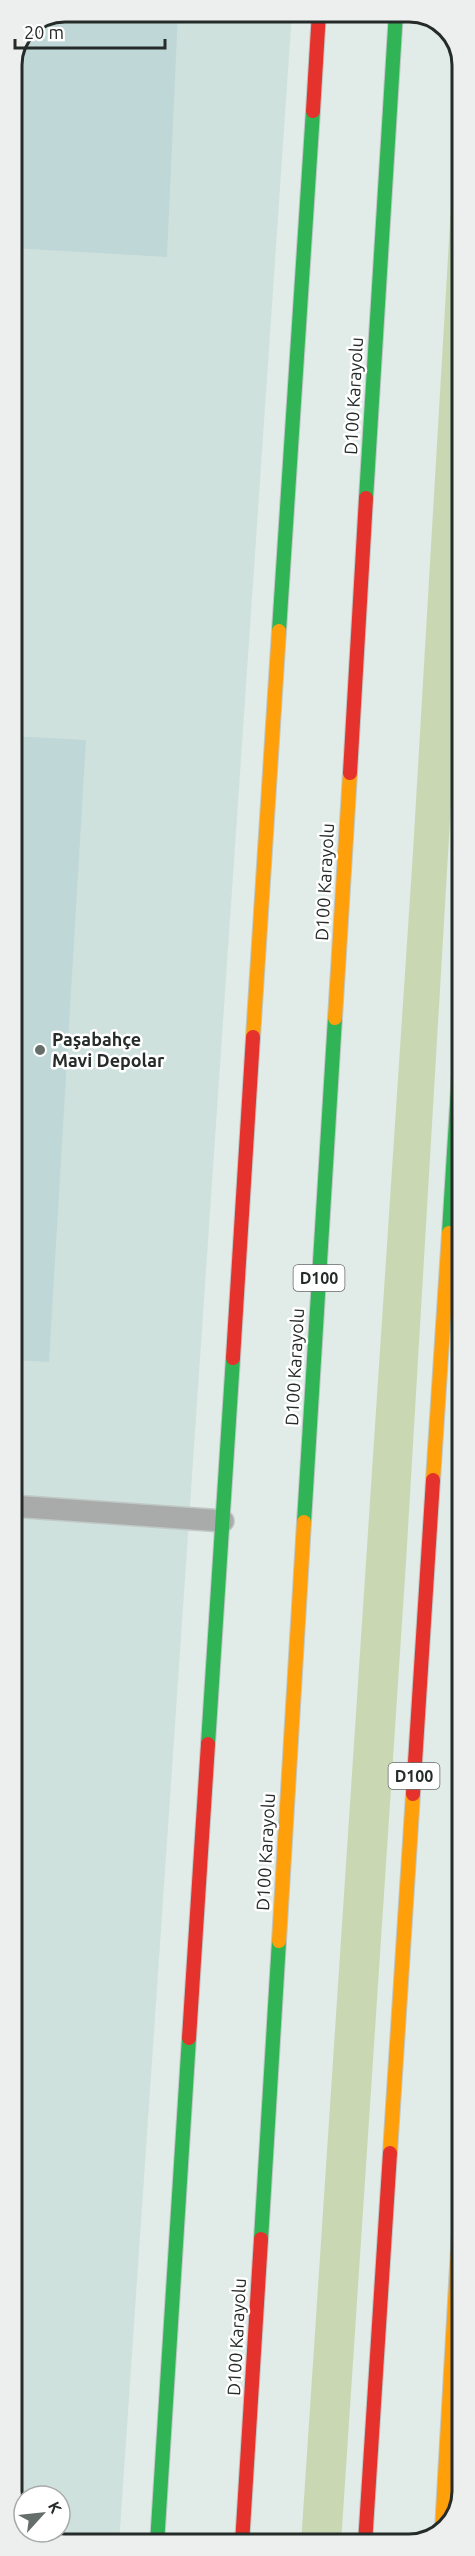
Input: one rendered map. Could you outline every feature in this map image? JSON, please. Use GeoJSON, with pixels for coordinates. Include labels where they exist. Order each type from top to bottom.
{"type":"FeatureCollection","features":[{"type":"Feature","properties":{"kind":"highway"},"geometry":{"type":"LineString","coordinates":[[159,2533],[318,23]]}},
{"type":"Feature","properties":{"kind":"highway","name":"D100 Karayolu"},"geometry":{"type":"LineString","coordinates":[[243,2533],[395,23]]}},
{"type":"Feature","properties":{"kind":"highway","name":"D100"},"geometry":{"type":"LineString","coordinates":[[365,2533],[452,1179]]}},
{"type":"Feature","properties":{"kind":"highway"},"geometry":{"type":"LineString","coordinates":[[443,2518],[452,2354]]}},
{"type":"Feature","properties":{"kind":"lane"},"geometry":{"type":"LineString","coordinates":[[23,1507],[223,1521]]}},
{"type":"Feature","properties":{"kind":"shaded area"},"geometry":{"type":"Polygon","coordinates":[[[57,23],[291,23],[120,2533],[72,2533],[72,2484],[23,2484],[22,66],[26,49],[35,35],[57,23]]]}},
{"type":"Feature","properties":{"kind":"green space"},"geometry":{"type":"Polygon","coordinates":[[[452,189],[452,787],[406,1562],[342,2533],[302,2533],[413,852],[452,189]]]}},
{"type":"Feature","properties":{"kind":"building"},"geometry":{"type":"Polygon","coordinates":[[[66,22],[178,22],[167,257],[22,249],[23,57],[35,35],[49,26],[66,22]]]}},
{"type":"Feature","properties":{"kind":"building","name":"Paşabahçe Mavi Depolar"},"geometry":{"type":"Polygon","coordinates":[[[22,737],[86,740],[49,1362],[23,1361],[22,737]]]}},
{"type":"Feature","properties":{"kind":"traffic: fast"},"geometry":{"type":"LineString","coordinates":[[366,498],[395,23]]}},
{"type":"Feature","properties":{"kind":"traffic: fast"},"geometry":{"type":"LineString","coordinates":[[279,631],[313,111]]}},
{"type":"Feature","properties":{"kind":"traffic: fast"},"geometry":{"type":"LineString","coordinates":[[304,1522],[335,1018]]}},
{"type":"Feature","properties":{"kind":"traffic: fast"},"geometry":{"type":"LineString","coordinates":[[449,1233],[452,1185]]}},
{"type":"Feature","properties":{"kind":"traffic: fast"},"geometry":{"type":"LineString","coordinates":[[208,1744],[233,1358]]}},
{"type":"Feature","properties":{"kind":"traffic: fast"},"geometry":{"type":"LineString","coordinates":[[261,2239],[279,1941]]}},
{"type":"Feature","properties":{"kind":"traffic: fast"},"geometry":{"type":"LineString","coordinates":[[158,2533],[189,2038]]}},
{"type":"Feature","properties":{"kind":"traffic: slow"},"geometry":{"type":"LineString","coordinates":[[253,1037],[279,631]]}},
{"type":"Feature","properties":{"kind":"traffic: slow"},"geometry":{"type":"LineString","coordinates":[[335,1018],[350,773]]}},
{"type":"Feature","properties":{"kind":"traffic: slow"},"geometry":{"type":"LineString","coordinates":[[433,1480],[449,1233]]}},
{"type":"Feature","properties":{"kind":"traffic: slow"},"geometry":{"type":"LineString","coordinates":[[279,1941],[304,1522]]}},
{"type":"Feature","properties":{"kind":"traffic: slow"},"geometry":{"type":"LineString","coordinates":[[390,2153],[413,1794]]}},
{"type":"Feature","properties":{"kind":"traffic: slow"},"geometry":{"type":"LineString","coordinates":[[443,2518],[452,2354]]}},
{"type":"Feature","properties":{"kind":"traffic: jam"},"geometry":{"type":"LineString","coordinates":[[313,111],[318,23]]}},
{"type":"Feature","properties":{"kind":"traffic: jam"},"geometry":{"type":"LineString","coordinates":[[350,773],[366,498]]}},
{"type":"Feature","properties":{"kind":"traffic: jam"},"geometry":{"type":"LineString","coordinates":[[233,1358],[253,1037]]}},
{"type":"Feature","properties":{"kind":"traffic: jam"},"geometry":{"type":"LineString","coordinates":[[413,1794],[433,1480]]}},
{"type":"Feature","properties":{"kind":"traffic: jam"},"geometry":{"type":"LineString","coordinates":[[189,2038],[208,1744]]}},
{"type":"Feature","properties":{"kind":"traffic: jam"},"geometry":{"type":"LineString","coordinates":[[366,2533],[390,2153]]}},
{"type":"Feature","properties":{"kind":"traffic: jam"},"geometry":{"type":"LineString","coordinates":[[243,2533],[261,2239]]}},
{"type":"Feature","properties":{"kind":"place","name":"Paşabahçe Mavi Depolar"},"geometry":{"type":"Point","coordinates":[40,1050]}}]}
